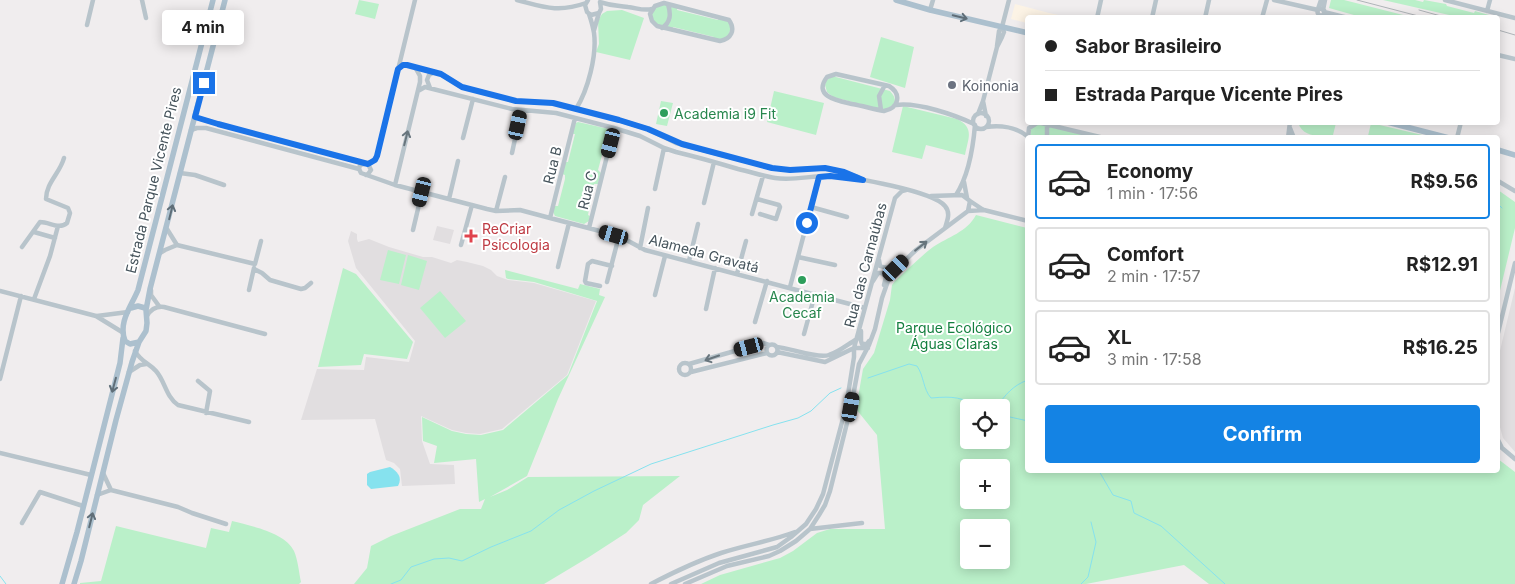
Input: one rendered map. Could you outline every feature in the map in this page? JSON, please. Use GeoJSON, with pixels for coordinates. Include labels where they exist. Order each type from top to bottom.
{"type":"FeatureCollection","features":[{"type":"Feature","properties":{"kind":"main road","name":"Estrada Parque Vicente Pires"},"geometry":{"type":"LineString","coordinates":[[129,310],[138,290],[213,0]]}},
{"type":"Feature","properties":{"kind":"main road","name":"Estrada Parque Vicente Pires"},"geometry":{"type":"LineString","coordinates":[[146,313],[150,289],[225,0]]}},
{"type":"Feature","properties":{"kind":"main road"},"geometry":{"type":"LineString","coordinates":[[896,0],[1025,32]]}},
{"type":"Feature","properties":{"kind":"main road"},"geometry":{"type":"LineString","coordinates":[[1405,125],[1439,135]]}},
{"type":"Feature","properties":{"kind":"main road"},"geometry":{"type":"LineString","coordinates":[[1500,151],[1515,155]]}},
{"type":"Feature","properties":{"kind":"main road"},"geometry":{"type":"LineString","coordinates":[[62,584],[120,363],[123,323],[129,310],[138,306],[145,308],[146,331],[135,351],[129,372],[74,584]]}},
{"type":"Feature","properties":{"kind":"main road"},"geometry":{"type":"LineString","coordinates":[[123,335],[125,341],[130,344],[139,342]]}},
{"type":"Feature","properties":{"kind":"main road"},"geometry":{"type":"LineString","coordinates":[[73,544],[75,548],[84,548]]}},
{"type":"Feature","properties":{"kind":"street"},"geometry":{"type":"LineString","coordinates":[[87,25],[93,0]]}},
{"type":"Feature","properties":{"kind":"street"},"geometry":{"type":"LineString","coordinates":[[142,0],[146,18]]}},
{"type":"Feature","properties":{"kind":"street"},"geometry":{"type":"LineString","coordinates":[[358,169],[360,165],[375,160],[377,156],[415,0]]}},
{"type":"Feature","properties":{"kind":"street"},"geometry":{"type":"LineString","coordinates":[[517,0],[555,9],[571,8],[594,15],[611,6]]}},
{"type":"Feature","properties":{"kind":"street"},"geometry":{"type":"LineString","coordinates":[[930,10],[933,0]]}},
{"type":"Feature","properties":{"kind":"street"},"geometry":{"type":"LineString","coordinates":[[956,195],[964,180],[973,140],[973,119],[983,100],[997,47],[998,31],[1002,27],[1009,0]]}},
{"type":"Feature","properties":{"kind":"street"},"geometry":{"type":"LineString","coordinates":[[1098,15],[1101,0]]}},
{"type":"Feature","properties":{"kind":"street"},"geometry":{"type":"LineString","coordinates":[[1153,15],[1156,0]]}},
{"type":"Feature","properties":{"kind":"street"},"geometry":{"type":"LineString","coordinates":[[1206,15],[1209,0]]}},
{"type":"Feature","properties":{"kind":"street"},"geometry":{"type":"LineString","coordinates":[[1263,15],[1267,0]]}},
{"type":"Feature","properties":{"kind":"street"},"geometry":{"type":"LineString","coordinates":[[1274,0],[1334,15]]}},
{"type":"Feature","properties":{"kind":"street"},"geometry":{"type":"LineString","coordinates":[[1321,0],[1321,12]]}},
{"type":"Feature","properties":{"kind":"street"},"geometry":{"type":"LineString","coordinates":[[1321,12],[1326,0]]}},
{"type":"Feature","properties":{"kind":"street"},"geometry":{"type":"LineString","coordinates":[[1445,0],[1515,18]]}},
{"type":"Feature","properties":{"kind":"street"},"geometry":{"type":"LineString","coordinates":[[1487,11],[1490,0]]}},
{"type":"Feature","properties":{"kind":"street"},"geometry":{"type":"LineString","coordinates":[[571,8],[587,1]]}},
{"type":"Feature","properties":{"kind":"street"},"geometry":{"type":"LineString","coordinates":[[587,1],[585,8],[594,31]]}},
{"type":"Feature","properties":{"kind":"street"},"geometry":{"type":"LineString","coordinates":[[599,1],[611,6],[626,6],[651,12]]}},
{"type":"Feature","properties":{"kind":"street"},"geometry":{"type":"LineString","coordinates":[[576,109],[582,99],[592,60],[594,31],[602,7],[599,1]]}},
{"type":"Feature","properties":{"kind":"street"},"geometry":{"type":"LineString","coordinates":[[659,2],[668,4],[676,3],[729,20],[732,25],[730,36],[720,41],[657,26],[652,21],[651,12],[659,2]]}},
{"type":"Feature","properties":{"kind":"street"},"geometry":{"type":"LineString","coordinates":[[662,28],[670,17],[668,4]]}},
{"type":"Feature","properties":{"kind":"street"},"geometry":{"type":"LineString","coordinates":[[401,56],[403,62],[407,65]]}},
{"type":"Feature","properties":{"kind":"street"},"geometry":{"type":"LineString","coordinates":[[1500,56],[1515,60]]}},
{"type":"Feature","properties":{"kind":"street"},"geometry":{"type":"LineString","coordinates":[[398,69],[403,65],[407,65],[441,74],[462,87],[519,102],[549,102],[585,111],[638,126],[682,144],[745,161],[780,169],[833,169],[863,180]]}},
{"type":"Feature","properties":{"kind":"street"},"geometry":{"type":"LineString","coordinates":[[395,185],[420,80],[415,67]]}},
{"type":"Feature","properties":{"kind":"street"},"geometry":{"type":"LineString","coordinates":[[430,88],[427,80],[429,75],[434,72]]}},
{"type":"Feature","properties":{"kind":"street"},"geometry":{"type":"LineString","coordinates":[[905,104],[898,98],[892,88],[836,74],[827,77],[823,86],[824,92],[831,99],[880,110],[890,110],[896,105],[905,104],[960,118],[978,128],[997,126],[1017,130],[1029,128],[1034,125]]}},
{"type":"Feature","properties":{"kind":"street"},"geometry":{"type":"LineString","coordinates":[[880,110],[879,96],[885,85]]}},
{"type":"Feature","properties":{"kind":"street"},"geometry":{"type":"LineString","coordinates":[[418,91],[425,87],[522,111],[552,112],[614,128],[640,136],[664,148],[763,176],[791,179],[830,176],[863,180],[906,190],[927,196],[946,207],[949,214],[945,228]]}},
{"type":"Feature","properties":{"kind":"street"},"geometry":{"type":"LineString","coordinates":[[495,105],[497,96]]}},
{"type":"Feature","properties":{"kind":"street"},"geometry":{"type":"LineString","coordinates":[[896,105],[898,98]]}},
{"type":"Feature","properties":{"kind":"street"},"geometry":{"type":"LineString","coordinates":[[463,138],[472,99]]}},
{"type":"Feature","properties":{"kind":"street"},"geometry":{"type":"LineString","coordinates":[[582,99],[585,111]]}},
{"type":"Feature","properties":{"kind":"street"},"geometry":{"type":"LineString","coordinates":[[973,140],[988,123],[983,100]]}},
{"type":"Feature","properties":{"kind":"street"},"geometry":{"type":"LineString","coordinates":[[512,153],[522,111]]}},
{"type":"Feature","properties":{"kind":"street"},"geometry":{"type":"LineString","coordinates":[[960,118],[982,113],[997,126]]}},
{"type":"Feature","properties":{"kind":"street"},"geometry":{"type":"LineString","coordinates":[[191,130],[206,128],[358,169],[366,175],[371,170],[366,163],[195,117]]}},
{"type":"Feature","properties":{"kind":"street","name":"Rua B"},"geometry":{"type":"LineString","coordinates":[[550,218],[576,118]]}},
{"type":"Feature","properties":{"kind":"street"},"geometry":{"type":"LineString","coordinates":[[1052,125],[1092,135]]}},
{"type":"Feature","properties":{"kind":"street","name":"Rua C"},"geometry":{"type":"LineString","coordinates":[[589,228],[614,128]]}},
{"type":"Feature","properties":{"kind":"street"},"geometry":{"type":"LineString","coordinates":[[1028,135],[1029,128]]}},
{"type":"Feature","properties":{"kind":"street"},"geometry":{"type":"LineString","coordinates":[[1017,130],[1025,135]]}},
{"type":"Feature","properties":{"kind":"street"},"geometry":{"type":"LineString","coordinates":[[655,188],[664,148]]}},
{"type":"Feature","properties":{"kind":"street"},"geometry":{"type":"LineString","coordinates":[[22,248],[40,222],[58,226],[67,224],[70,210],[66,206],[46,200],[49,184],[61,168],[64,158]]}},
{"type":"Feature","properties":{"kind":"street"},"geometry":{"type":"LineString","coordinates":[[449,199],[458,161]]}},
{"type":"Feature","properties":{"kind":"street"},"geometry":{"type":"LineString","coordinates":[[743,170],[745,161]]}},
{"type":"Feature","properties":{"kind":"street"},"geometry":{"type":"LineString","coordinates":[[704,203],[714,162]]}},
{"type":"Feature","properties":{"kind":"street"},"geometry":{"type":"LineString","coordinates":[[180,173],[194,175],[224,185]]}},
{"type":"Feature","properties":{"kind":"street","name":"Alameda Gravatá"},"geometry":{"type":"LineString","coordinates":[[366,175],[395,185],[496,211],[520,210],[589,228],[619,236],[640,248],[665,256],[865,308]]}},
{"type":"Feature","properties":{"kind":"street"},"geometry":{"type":"LineString","coordinates":[[752,214],[763,176]]}},
{"type":"Feature","properties":{"kind":"street"},"geometry":{"type":"LineString","coordinates":[[496,211],[505,177]]}},
{"type":"Feature","properties":{"kind":"street"},"geometry":{"type":"LineString","coordinates":[[790,287],[819,177]]}},
{"type":"Feature","properties":{"kind":"street"},"geometry":{"type":"LineString","coordinates":[[964,180],[968,199],[968,211],[984,210],[1025,220]]}},
{"type":"Feature","properties":{"kind":"street"},"geometry":{"type":"LineString","coordinates":[[1500,182],[1515,191]]}},
{"type":"Feature","properties":{"kind":"street","name":"Rua das Carnaúbas"},"geometry":{"type":"LineString","coordinates":[[882,184],[893,191],[895,198]]}},
{"type":"Feature","properties":{"kind":"street","name":"Rua das Carnaúbas"},"geometry":{"type":"LineString","coordinates":[[777,350],[825,362],[854,348],[895,198],[902,191],[906,190]]}},
{"type":"Feature","properties":{"kind":"street"},"geometry":{"type":"LineString","coordinates":[[413,230],[422,192]]}},
{"type":"Feature","properties":{"kind":"street"},"geometry":{"type":"LineString","coordinates":[[927,196],[962,195],[984,210]]}},
{"type":"Feature","properties":{"kind":"street"},"geometry":{"type":"LineString","coordinates":[[756,199],[779,205],[780,207],[776,219],[760,214]]}},
{"type":"Feature","properties":{"kind":"street"},"geometry":{"type":"LineString","coordinates":[[461,245],[472,205]]}},
{"type":"Feature","properties":{"kind":"street"},"geometry":{"type":"LineString","coordinates":[[811,207],[848,217]]}},
{"type":"Feature","properties":{"kind":"street"},"geometry":{"type":"LineString","coordinates":[[640,248],[648,208]]}},
{"type":"Feature","properties":{"kind":"street","name":"Rua das Carnaúbas"},"geometry":{"type":"LineString","coordinates":[[685,584],[727,566],[758,559],[780,551],[796,541],[810,528],[828,497],[849,416],[859,364],[868,348],[875,329],[882,298],[892,275],[907,257],[968,211]]}},
{"type":"Feature","properties":{"kind":"street"},"geometry":{"type":"LineString","coordinates":[[558,267],[569,223]]}},
{"type":"Feature","properties":{"kind":"street"},"geometry":{"type":"LineString","coordinates":[[689,261],[698,224]]}},
{"type":"Feature","properties":{"kind":"street"},"geometry":{"type":"LineString","coordinates":[[34,299],[50,256],[58,226]]}},
{"type":"Feature","properties":{"kind":"street"},"geometry":{"type":"LineString","coordinates":[[167,229],[177,245]]}},
{"type":"Feature","properties":{"kind":"street"},"geometry":{"type":"LineString","coordinates":[[34,232],[55,238]]}},
{"type":"Feature","properties":{"kind":"street"},"geometry":{"type":"LineString","coordinates":[[608,282],[619,236]]}},
{"type":"Feature","properties":{"kind":"street"},"geometry":{"type":"LineString","coordinates":[[249,290],[261,241]]}},
{"type":"Feature","properties":{"kind":"street"},"geometry":{"type":"LineString","coordinates":[[737,274],[746,241]]}},
{"type":"Feature","properties":{"kind":"street"},"geometry":{"type":"LineString","coordinates":[[160,254],[164,250],[177,245],[254,267],[270,280],[301,289],[311,283]]}},
{"type":"Feature","properties":{"kind":"street"},"geometry":{"type":"LineString","coordinates":[[880,251],[879,264],[885,268],[896,265],[907,257]]}},
{"type":"Feature","properties":{"kind":"street"},"geometry":{"type":"LineString","coordinates":[[656,294],[665,256]]}},
{"type":"Feature","properties":{"kind":"street"},"geometry":{"type":"LineString","coordinates":[[798,257],[835,265]]}},
{"type":"Feature","properties":{"kind":"street"},"geometry":{"type":"LineString","coordinates":[[600,286],[586,283],[588,264],[592,261],[612,266]]}},
{"type":"Feature","properties":{"kind":"street"},"geometry":{"type":"LineString","coordinates":[[1500,325],[1515,263]]}},
{"type":"Feature","properties":{"kind":"street"},"geometry":{"type":"LineString","coordinates":[[706,309],[715,268]]}},
{"type":"Feature","properties":{"kind":"street"},"geometry":{"type":"LineString","coordinates":[[870,285],[878,273],[885,275],[882,298]]}},
{"type":"Feature","properties":{"kind":"street"},"geometry":{"type":"LineString","coordinates":[[755,322],[767,282]]}},
{"type":"Feature","properties":{"kind":"street"},"geometry":{"type":"LineString","coordinates":[[150,289],[151,295],[159,306],[265,334]]}},
{"type":"Feature","properties":{"kind":"street"},"geometry":{"type":"LineString","coordinates":[[0,291],[96,316],[123,335]]}},
{"type":"Feature","properties":{"kind":"street"},"geometry":{"type":"LineString","coordinates":[[804,334],[815,294]]}},
{"type":"Feature","properties":{"kind":"street"},"geometry":{"type":"LineString","coordinates":[[0,379],[21,296]]}},
{"type":"Feature","properties":{"kind":"street"},"geometry":{"type":"LineString","coordinates":[[146,313],[159,306]]}},
{"type":"Feature","properties":{"kind":"street"},"geometry":{"type":"LineString","coordinates":[[96,316],[129,310]]}},
{"type":"Feature","properties":{"kind":"street"},"geometry":{"type":"LineString","coordinates":[[861,325],[860,339],[862,344],[869,342],[875,329]]}},
{"type":"Feature","properties":{"kind":"street","name":"Rua das Carnaúbas"},"geometry":{"type":"LineString","coordinates":[[777,350],[784,348],[822,357],[857,338]]}},
{"type":"Feature","properties":{"kind":"street"},"geometry":{"type":"LineString","coordinates":[[762,343],[773,344],[777,350],[772,356],[767,353],[691,372],[688,375],[684,375],[679,367],[682,364],[689,364],[762,343]]}},
{"type":"Feature","properties":{"kind":"street"},"geometry":{"type":"LineString","coordinates":[[767,353],[768,345]]}},
{"type":"Feature","properties":{"kind":"street"},"geometry":{"type":"LineString","coordinates":[[671,584],[719,563],[778,547],[806,524],[823,494],[846,407],[854,348],[868,348]]}},
{"type":"Feature","properties":{"kind":"street"},"geometry":{"type":"LineString","coordinates":[[135,351],[139,358],[155,370],[169,396],[176,404],[206,413],[249,422]]}},
{"type":"Feature","properties":{"kind":"street"},"geometry":{"type":"LineString","coordinates":[[129,372],[137,366],[146,364]]}},
{"type":"Feature","properties":{"kind":"street"},"geometry":{"type":"LineString","coordinates":[[689,364],[692,368],[691,372]]}},
{"type":"Feature","properties":{"kind":"street"},"geometry":{"type":"LineString","coordinates":[[198,381],[210,391],[206,413]]}},
{"type":"Feature","properties":{"kind":"street"},"geometry":{"type":"LineString","coordinates":[[1500,444],[1515,459]]}},
{"type":"Feature","properties":{"kind":"street"},"geometry":{"type":"LineString","coordinates":[[0,453],[91,475]]}},
{"type":"Feature","properties":{"kind":"street"},"geometry":{"type":"LineString","coordinates":[[103,472],[111,490]]}},
{"type":"Feature","properties":{"kind":"street"},"geometry":{"type":"LineString","coordinates":[[97,495],[111,490],[178,507],[226,524]]}},
{"type":"Feature","properties":{"kind":"street"},"geometry":{"type":"LineString","coordinates":[[22,524],[40,492],[83,506]]}},
{"type":"Feature","properties":{"kind":"street"},"geometry":{"type":"LineString","coordinates":[[810,528],[862,523]]}},
{"type":"Feature","properties":{"kind":"street"},"geometry":{"type":"LineString","coordinates":[[651,584],[674,572],[721,553],[799,531]]}},
{"type":"Feature","properties":{"kind":"shaded area"},"geometry":{"type":"Polygon","coordinates":[[[1015,4],[1058,15],[1025,15],[1025,22],[1011,19],[1015,4]]]}},
{"type":"Feature","properties":{"kind":"shaded area"},"geometry":{"type":"Polygon","coordinates":[[[437,226],[454,230],[450,244],[433,240],[437,226]]]}},
{"type":"Feature","properties":{"kind":"shaded area"},"geometry":{"type":"Polygon","coordinates":[[[351,231],[357,234],[358,242],[369,239],[423,257],[432,257],[451,263],[457,260],[467,262],[483,266],[497,276],[508,280],[534,283],[596,301],[567,375],[502,429],[480,434],[466,433],[452,430],[421,416],[422,441],[430,464],[454,465],[455,484],[402,486],[400,469],[394,463],[386,460],[375,419],[301,420],[317,369],[364,370],[366,357],[409,362],[415,341],[356,268],[348,241],[351,231]]]}},
{"type":"Feature","properties":{"kind":"shaded area"},"geometry":{"type":"Polygon","coordinates":[[[1515,288],[1515,452],[1503,438],[1500,427],[1500,351],[1515,288]]]}},
{"type":"Feature","properties":{"kind":"green space"},"geometry":{"type":"Polygon","coordinates":[[[359,0],[379,4],[375,19],[355,14],[359,0]]]}},
{"type":"Feature","properties":{"kind":"green space"},"geometry":{"type":"Polygon","coordinates":[[[1331,0],[1344,0],[1403,15],[1354,15],[1329,8],[1331,0]]]}},
{"type":"Feature","properties":{"kind":"green space"},"geometry":{"type":"Polygon","coordinates":[[[1383,0],[1415,0],[1423,2],[1424,0],[1489,15],[1449,15],[1383,0]]]}},
{"type":"Feature","properties":{"kind":"green space"},"geometry":{"type":"Polygon","coordinates":[[[659,4],[678,6],[677,10],[718,20],[719,17],[729,20],[732,25],[727,39],[713,40],[714,37],[673,27],[672,30],[662,28],[652,21],[652,9],[659,4]]]}},
{"type":"Feature","properties":{"kind":"green space"},"geometry":{"type":"Polygon","coordinates":[[[622,10],[644,18],[630,60],[596,52],[599,44],[598,21],[602,14],[607,11],[622,10]]]}},
{"type":"Feature","properties":{"kind":"green space"},"geometry":{"type":"Polygon","coordinates":[[[881,37],[914,47],[905,88],[870,77],[881,37]]]}},
{"type":"Feature","properties":{"kind":"green space"},"geometry":{"type":"Polygon","coordinates":[[[832,76],[890,91],[895,100],[894,103],[883,110],[833,97],[827,92],[825,85],[826,81],[832,76]]]}},
{"type":"Feature","properties":{"kind":"green space"},"geometry":{"type":"Polygon","coordinates":[[[774,91],[824,103],[816,135],[767,122],[774,91]]]}},
{"type":"Feature","properties":{"kind":"green space","name":"Academia i9 Fit"},"geometry":{"type":"Polygon","coordinates":[[[661,101],[673,103],[667,126],[656,124],[661,101]]]}},
{"type":"Feature","properties":{"kind":"green space"},"geometry":{"type":"Polygon","coordinates":[[[903,106],[963,122],[969,134],[965,155],[926,145],[922,159],[892,152],[903,106]]]}},
{"type":"Feature","properties":{"kind":"green space"},"geometry":{"type":"Polygon","coordinates":[[[578,122],[609,129],[611,133],[609,141],[606,140],[598,170],[601,173],[598,184],[594,184],[588,215],[590,216],[589,221],[584,224],[555,216],[553,212],[554,206],[558,206],[565,179],[565,175],[562,174],[565,162],[568,162],[575,134],[572,134],[578,122]]]}},
{"type":"Feature","properties":{"kind":"green space"},"geometry":{"type":"Polygon","coordinates":[[[1041,125],[1087,135],[1030,135],[1031,127],[1041,125]]]}},
{"type":"Feature","properties":{"kind":"green space"},"geometry":{"type":"Polygon","coordinates":[[[1299,125],[1336,125],[1333,135],[1312,135],[1299,125]]]}},
{"type":"Feature","properties":{"kind":"green space"},"geometry":{"type":"Polygon","coordinates":[[[1371,125],[1380,125],[1422,135],[1382,135],[1368,135],[1371,125]]]}},
{"type":"Feature","properties":{"kind":"green space"},"geometry":{"type":"Polygon","coordinates":[[[1500,191],[1515,202],[1515,228],[1500,291],[1500,191]]]}},
{"type":"Feature","properties":{"kind":"green space","name":"Parque Ecológico Águas Claras"},"geometry":{"type":"Polygon","coordinates":[[[976,215],[1025,227],[1025,473],[1500,473],[1500,461],[1515,472],[1515,584],[1209,584],[1184,565],[1086,584],[701,584],[720,575],[780,558],[817,533],[830,529],[885,529],[877,435],[856,409],[863,369],[874,353],[890,300],[892,285],[933,247],[968,226],[976,215]]]}},
{"type":"Feature","properties":{"kind":"green space"},"geometry":{"type":"Polygon","coordinates":[[[388,250],[406,255],[399,284],[380,280],[388,250]]]}},
{"type":"Feature","properties":{"kind":"green space"},"geometry":{"type":"Polygon","coordinates":[[[408,255],[427,261],[419,290],[401,285],[408,255]]]}},
{"type":"Feature","properties":{"kind":"green space"},"geometry":{"type":"Polygon","coordinates":[[[343,268],[356,274],[413,342],[407,359],[364,354],[361,365],[318,367],[343,268]]]}},
{"type":"Feature","properties":{"kind":"green space"},"geometry":{"type":"Polygon","coordinates":[[[505,270],[578,289],[580,284],[600,289],[599,295],[605,297],[558,399],[527,476],[490,497],[507,490],[528,477],[680,476],[643,505],[639,520],[626,533],[544,584],[354,584],[367,568],[371,546],[391,536],[460,509],[481,509],[485,499],[479,502],[476,459],[434,463],[437,446],[423,441],[422,417],[452,431],[466,434],[481,435],[503,430],[568,375],[597,301],[534,282],[508,279],[506,278],[505,270]]]}},
{"type":"Feature","properties":{"kind":"green space"},"geometry":{"type":"Polygon","coordinates":[[[440,291],[466,321],[445,338],[420,308],[440,291]]]}},
{"type":"Feature","properties":{"kind":"green space"},"geometry":{"type":"Polygon","coordinates":[[[232,521],[275,534],[290,544],[294,551],[301,582],[299,584],[80,584],[101,581],[116,526],[206,548],[211,528],[229,532],[232,521]]]}},
{"type":"Feature","properties":{"kind":"water"},"geometry":{"type":"Polygon","coordinates":[[[390,467],[398,475],[400,480],[398,486],[371,489],[367,485],[367,474],[390,467]]]}},
{"type":"Feature","properties":{"kind":"waterway"},"geometry":{"type":"LineString","coordinates":[[868,378],[909,364],[917,366],[926,391],[931,398],[946,397],[960,399]]}},
{"type":"Feature","properties":{"kind":"waterway"},"geometry":{"type":"LineString","coordinates":[[1003,399],[1010,391],[1025,382]]}},
{"type":"Feature","properties":{"kind":"waterway"},"geometry":{"type":"LineString","coordinates":[[391,584],[401,580],[411,567],[434,559],[449,558],[462,561],[531,531],[559,510],[651,464],[798,418],[811,411],[830,393],[841,388]]}},
{"type":"Feature","properties":{"kind":"waterway"},"geometry":{"type":"LineString","coordinates":[[1010,417],[1025,420]]}},
{"type":"Feature","properties":{"kind":"waterway"},"geometry":{"type":"LineString","coordinates":[[1100,473],[1113,495],[1131,501],[1134,513],[1161,526],[1225,584]]}},
{"type":"Feature","properties":{"kind":"waterway"},"geometry":{"type":"LineString","coordinates":[[1081,584],[1088,577],[1096,542],[1091,522]]}},
{"type":"Feature","properties":{"kind":"waterway"},"geometry":{"type":"LineString","coordinates":[[0,576],[6,584]]}},
{"type":"Feature","properties":{"kind":"railway"},"geometry":{"type":"LineString","coordinates":[[1357,0],[1414,15]]}},
{"type":"Feature","properties":{"kind":"railway"},"geometry":{"type":"LineString","coordinates":[[1419,10],[1437,15]]}},
{"type":"Feature","properties":{"kind":"railway"},"geometry":{"type":"LineString","coordinates":[[1500,31],[1515,35]]}},
{"type":"Feature","properties":{"kind":"place","name":"Koinonia"},"geometry":{"type":"Point","coordinates":[952,85]}},
{"type":"Feature","properties":{"kind":"place","name":"Academia i9 Fit"},"geometry":{"type":"Point","coordinates":[664,113]}},
{"type":"Feature","properties":{"kind":"place","name":"ReCriar Psicologia"},"geometry":{"type":"Point","coordinates":[471,236]}},
{"type":"Feature","properties":{"kind":"place","name":"Academia Cecaf"},"geometry":{"type":"Point","coordinates":[802,280]}},
{"type":"Feature","properties":{"kind":"route"},"geometry":{"type":"LineString","coordinates":[[204,83],[195,117],[368,164],[375,160],[377,156],[398,69],[403,65],[407,65],[441,74],[462,87],[516,101],[553,103],[619,120],[648,129],[676,143],[772,168],[790,170],[833,169],[863,180],[846,177],[819,177],[807,223]]}}]}
